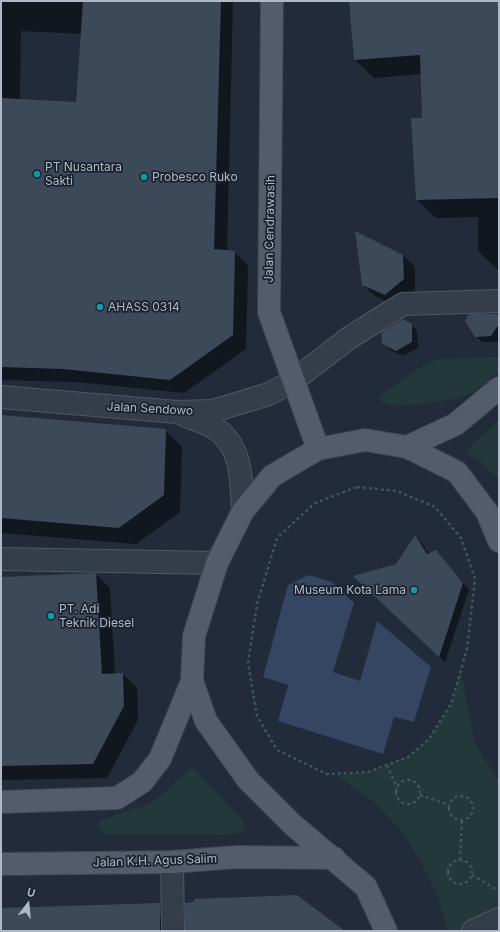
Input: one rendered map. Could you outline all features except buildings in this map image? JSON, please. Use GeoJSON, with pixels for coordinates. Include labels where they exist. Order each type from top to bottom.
{"type":"FeatureCollection","features":[{"type":"Feature","properties":{"kind":"main road","name":"Jalan Cendrawasih"},"geometry":{"type":"LineString","coordinates":[[272,1],[269,312],[318,449]]}},
{"type":"Feature","properties":{"kind":"main road"},"geometry":{"type":"LineString","coordinates":[[407,447],[456,424],[499,388]]}},
{"type":"Feature","properties":{"kind":"main road"},"geometry":{"type":"LineString","coordinates":[[1,802],[117,798],[142,782],[160,758],[192,681],[194,636],[217,563],[243,511],[272,476],[318,449],[365,440],[407,447],[457,472],[487,512],[499,541]]}},
{"type":"Feature","properties":{"kind":"main road"},"geometry":{"type":"LineString","coordinates":[[192,681],[206,721],[248,780],[292,824],[334,858],[366,887],[386,931]]}},
{"type":"Feature","properties":{"kind":"main road","name":"Jalan K.H. Agus Salim"},"geometry":{"type":"LineString","coordinates":[[1,864],[172,862],[237,857],[334,858]]}},
{"type":"Feature","properties":{"kind":"street","name":"Jalan Sendowo"},"geometry":{"type":"LineString","coordinates":[[1,397],[177,412],[213,411],[270,394],[293,381],[349,338],[403,304],[499,301]]}},
{"type":"Feature","properties":{"kind":"street"},"geometry":{"type":"LineString","coordinates":[[177,412],[213,427],[230,442],[240,468],[243,511]]}},
{"type":"Feature","properties":{"kind":"street"},"geometry":{"type":"LineString","coordinates":[[1,559],[217,563]]}},
{"type":"Feature","properties":{"kind":"street"},"geometry":{"type":"LineString","coordinates":[[172,862],[173,931]]}},
{"type":"Feature","properties":{"kind":"street"},"geometry":{"type":"LineString","coordinates":[[473,931],[499,919]]}},
{"type":"Feature","properties":{"kind":"path"},"geometry":{"type":"LineString","coordinates":[[357,487],[397,491],[436,507],[461,538],[475,580],[467,649],[451,704],[429,739],[408,757],[387,765],[368,772],[327,774],[277,750],[257,716],[248,663],[257,604],[277,538],[315,502],[357,487]]}},
{"type":"Feature","properties":{"kind":"path"},"geometry":{"type":"LineString","coordinates":[[387,765],[397,788],[397,794],[400,800],[409,804],[416,801],[420,795],[420,788],[415,782],[408,780],[401,782],[397,788]]}},
{"type":"Feature","properties":{"kind":"path"},"geometry":{"type":"LineString","coordinates":[[420,795],[449,805]]}},
{"type":"Feature","properties":{"kind":"path"},"geometry":{"type":"LineString","coordinates":[[460,796],[467,798],[472,804],[472,812],[468,818],[462,820],[454,818],[449,813],[449,805],[453,799],[460,796]]}},
{"type":"Feature","properties":{"kind":"path"},"geometry":{"type":"LineString","coordinates":[[460,860],[462,820]]}},
{"type":"Feature","properties":{"kind":"path"},"geometry":{"type":"LineString","coordinates":[[460,860],[467,862],[471,868],[472,875],[467,881],[460,884],[453,882],[448,876],[448,869],[452,863],[460,860]]}},
{"type":"Feature","properties":{"kind":"path"},"geometry":{"type":"LineString","coordinates":[[472,875],[499,890]]}},
{"type":"Feature","properties":{"kind":"green space"},"geometry":{"type":"Polygon","coordinates":[[[499,357],[499,371],[478,389],[464,396],[435,402],[409,405],[388,404],[382,402],[378,397],[422,366],[438,359],[499,357]]]}},
{"type":"Feature","properties":{"kind":"green space"},"geometry":{"type":"Polygon","coordinates":[[[499,420],[499,479],[480,462],[468,454],[468,448],[499,420]]]}},
{"type":"Feature","properties":{"kind":"green space"},"geometry":{"type":"Polygon","coordinates":[[[461,671],[474,740],[486,762],[499,781],[499,931],[448,931],[438,898],[425,869],[400,829],[373,801],[336,775],[368,772],[408,757],[429,739],[451,704],[461,671]]]}},
{"type":"Feature","properties":{"kind":"green space"},"geometry":{"type":"Polygon","coordinates":[[[192,767],[241,818],[246,827],[240,833],[222,835],[108,835],[97,827],[101,820],[153,802],[192,767]]]}},
{"type":"Feature","properties":{"kind":"water"},"geometry":{"type":"Polygon","coordinates":[[[309,575],[332,582],[354,603],[333,672],[360,681],[377,621],[431,667],[414,722],[394,717],[383,754],[278,721],[288,685],[263,677],[288,585],[309,575]]]}},
{"type":"Feature","properties":{"kind":"place","name":"PT Nusantara Sakti"},"geometry":{"type":"Point","coordinates":[37,174]}},
{"type":"Feature","properties":{"kind":"place","name":"Probesco Ruko"},"geometry":{"type":"Point","coordinates":[144,177]}},
{"type":"Feature","properties":{"kind":"place","name":"AHASS 0314"},"geometry":{"type":"Point","coordinates":[100,307]}},
{"type":"Feature","properties":{"kind":"place","name":"Museum Kota Lama"},"geometry":{"type":"Point","coordinates":[414,590]}},
{"type":"Feature","properties":{"kind":"place","name":"PT. Adi Teknik Diesel"},"geometry":{"type":"Point","coordinates":[51,616]}}]}
